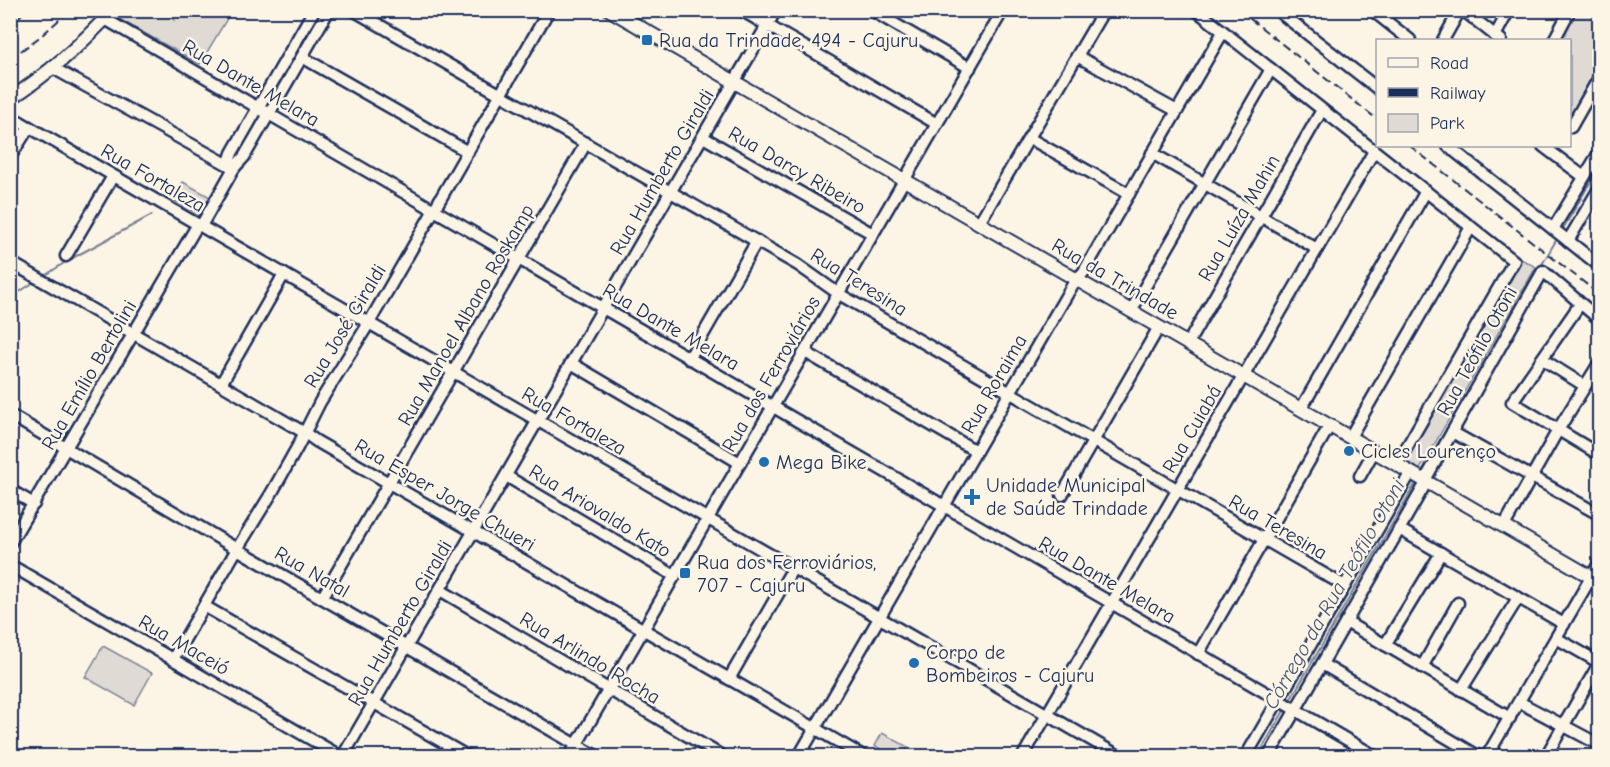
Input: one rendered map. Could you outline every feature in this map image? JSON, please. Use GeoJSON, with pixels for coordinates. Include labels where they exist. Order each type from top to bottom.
{"type":"FeatureCollection","features":[{"type":"Feature","properties":{"kind":"main road"},"geometry":{"type":"LineString","coordinates":[[10,15],[16,10]]}},
{"type":"Feature","properties":{"kind":"main road","name":"Rua da Trindade"},"geometry":{"type":"LineString","coordinates":[[610,10],[1595,579]]}},
{"type":"Feature","properties":{"kind":"main road"},"geometry":{"type":"LineString","coordinates":[[10,99],[52,68],[109,15]]}},
{"type":"Feature","properties":{"kind":"street","name":"Rua Emílio Bertolini"},"geometry":{"type":"LineString","coordinates":[[234,168],[230,159],[232,153],[314,10]]}},
{"type":"Feature","properties":{"kind":"street","name":"Rua Emílio Bertolini"},"geometry":{"type":"LineString","coordinates":[[10,543],[234,168],[244,157],[329,10]]}},
{"type":"Feature","properties":{"kind":"street","name":"Rua Teresina"},"geometry":{"type":"LineString","coordinates":[[353,10],[757,241],[798,265],[839,294],[1345,586]]}},
{"type":"Feature","properties":{"kind":"street","name":"Rua José Giraldi"},"geometry":{"type":"LineString","coordinates":[[173,659],[549,10]]}},
{"type":"Feature","properties":{"kind":"street"},"geometry":{"type":"LineString","coordinates":[[741,10],[937,124]]}},
{"type":"Feature","properties":{"kind":"street","name":"Rua Humberto Giraldi"},"geometry":{"type":"LineString","coordinates":[[341,756],[407,647],[777,10]]}},
{"type":"Feature","properties":{"kind":"street"},"geometry":{"type":"LineString","coordinates":[[871,10],[970,68]]}},
{"type":"Feature","properties":{"kind":"street","name":"Rua dos Ferroviários"},"geometry":{"type":"LineString","coordinates":[[570,756],[1003,10]]}},
{"type":"Feature","properties":{"kind":"street"},"geometry":{"type":"LineString","coordinates":[[979,223],[1104,10]]}},
{"type":"Feature","properties":{"kind":"street"},"geometry":{"type":"LineString","coordinates":[[1196,10],[1514,261],[1397,464]]}},
{"type":"Feature","properties":{"kind":"street"},"geometry":{"type":"LineString","coordinates":[[1277,10],[1376,89]]}},
{"type":"Feature","properties":{"kind":"street"},"geometry":{"type":"LineString","coordinates":[[1372,10],[1409,39]]}},
{"type":"Feature","properties":{"kind":"street"},"geometry":{"type":"LineString","coordinates":[[1444,39],[1461,10],[1498,38],[1509,10]]}},
{"type":"Feature","properties":{"kind":"street"},"geometry":{"type":"LineString","coordinates":[[1555,39],[1570,10]]}},
{"type":"Feature","properties":{"kind":"street","name":"Rua Dante Melara"},"geometry":{"type":"LineString","coordinates":[[109,15],[258,108],[1375,756]]}},
{"type":"Feature","properties":{"kind":"street","name":"Rua Roraima"},"geometry":{"type":"LineString","coordinates":[[799,756],[1076,279],[1083,273],[1223,32]]}},
{"type":"Feature","properties":{"kind":"street"},"geometry":{"type":"LineString","coordinates":[[1077,56],[1177,111]]}},
{"type":"Feature","properties":{"kind":"street"},"geometry":{"type":"LineString","coordinates":[[302,57],[468,152]]}},
{"type":"Feature","properties":{"kind":"street"},"geometry":{"type":"LineString","coordinates":[[52,68],[234,168]]}},
{"type":"Feature","properties":{"kind":"street"},"geometry":{"type":"LineString","coordinates":[[1131,311],[1271,69]]}},
{"type":"Feature","properties":{"kind":"street"},"geometry":{"type":"LineString","coordinates":[[1571,126],[1599,76]]}},
{"type":"Feature","properties":{"kind":"street","name":"Rua Luíza Mahin"},"geometry":{"type":"LineString","coordinates":[[1188,343],[1322,110]]}},
{"type":"Feature","properties":{"kind":"street","name":"Rua Fortaleza"},"geometry":{"type":"LineString","coordinates":[[10,116],[1119,756]]}},
{"type":"Feature","properties":{"kind":"street"},"geometry":{"type":"LineString","coordinates":[[10,157],[29,127]]}},
{"type":"Feature","properties":{"kind":"street","name":"Rua Darcy Ribeiro"},"geometry":{"type":"LineString","coordinates":[[703,136],[873,234]]}},
{"type":"Feature","properties":{"kind":"street"},"geometry":{"type":"LineString","coordinates":[[1029,138],[1129,194]]}},
{"type":"Feature","properties":{"kind":"street","name":"Rua Manoel Albano Roskamp"},"geometry":{"type":"LineString","coordinates":[[322,598],[586,143]]}},
{"type":"Feature","properties":{"kind":"street"},"geometry":{"type":"LineString","coordinates":[[1449,147],[1599,266]]}},
{"type":"Feature","properties":{"kind":"street"},"geometry":{"type":"LineString","coordinates":[[1544,147],[1584,177]]}},
{"type":"Feature","properties":{"kind":"street","name":"Rua Cuiabá"},"geometry":{"type":"LineString","coordinates":[[1023,756],[1374,150]]}},
{"type":"Feature","properties":{"kind":"street"},"geometry":{"type":"LineString","coordinates":[[1561,235],[1584,177],[1599,151]]}},
{"type":"Feature","properties":{"kind":"street"},"geometry":{"type":"LineString","coordinates":[[1152,153],[1317,249]]}},
{"type":"Feature","properties":{"kind":"street"},"geometry":{"type":"LineString","coordinates":[[66,256],[113,176]]}},
{"type":"Feature","properties":{"kind":"street"},"geometry":{"type":"LineString","coordinates":[[1561,235],[1599,187]]}},
{"type":"Feature","properties":{"kind":"street"},"geometry":{"type":"LineString","coordinates":[[1301,409],[1426,191]]}},
{"type":"Feature","properties":{"kind":"street"},"geometry":{"type":"LineString","coordinates":[[1350,437],[1471,227]]}},
{"type":"Feature","properties":{"kind":"street"},"geometry":{"type":"LineString","coordinates":[[689,358],[757,241]]}},
{"type":"Feature","properties":{"kind":"street","name":"Rua Esper Jorge Chueri"},"geometry":{"type":"LineString","coordinates":[[10,262],[863,756]]}},
{"type":"Feature","properties":{"kind":"street","name":"Rua Teófilo Otoni"},"geometry":{"type":"LineString","coordinates":[[1269,756],[1543,271],[1580,304]]}},
{"type":"Feature","properties":{"kind":"street"},"geometry":{"type":"LineString","coordinates":[[220,384],[284,274]]}},
{"type":"Feature","properties":{"kind":"street"},"geometry":{"type":"LineString","coordinates":[[1599,320],[1580,304],[1512,402],[1599,455]]}},
{"type":"Feature","properties":{"kind":"street"},"geometry":{"type":"LineString","coordinates":[[1062,495],[1159,327]]}},
{"type":"Feature","properties":{"kind":"street"},"geometry":{"type":"LineString","coordinates":[[805,352],[976,451]]}},
{"type":"Feature","properties":{"kind":"street"},"geometry":{"type":"LineString","coordinates":[[1542,359],[1585,386]]}},
{"type":"Feature","properties":{"kind":"street"},"geometry":{"type":"LineString","coordinates":[[1504,525],[1599,362]]}},
{"type":"Feature","properties":{"kind":"street"},"geometry":{"type":"LineString","coordinates":[[572,363],[740,463]]}},
{"type":"Feature","properties":{"kind":"street","name":"Rua Natal"},"geometry":{"type":"LineString","coordinates":[[10,415],[596,756]]}},
{"type":"Feature","properties":{"kind":"street"},"geometry":{"type":"LineString","coordinates":[[1198,654],[1330,425]]}},
{"type":"Feature","properties":{"kind":"street"},"geometry":{"type":"LineString","coordinates":[[1452,432],[1599,515]]}},
{"type":"Feature","properties":{"kind":"street"},"geometry":{"type":"LineString","coordinates":[[1359,476],[1374,451]]}},
{"type":"Feature","properties":{"kind":"street"},"geometry":{"type":"LineString","coordinates":[[1246,756],[1411,472]]}},
{"type":"Feature","properties":{"kind":"street","name":"Rua Ariovaldo Kato"},"geometry":{"type":"LineString","coordinates":[[506,476],[675,576]]}},
{"type":"Feature","properties":{"kind":"street"},"geometry":{"type":"LineString","coordinates":[[10,490],[34,504]]}},
{"type":"Feature","properties":{"kind":"street"},"geometry":{"type":"LineString","coordinates":[[1399,529],[1564,624]]}},
{"type":"Feature","properties":{"kind":"street"},"geometry":{"type":"LineString","coordinates":[[1385,645],[1441,554]]}},
{"type":"Feature","properties":{"kind":"street"},"geometry":{"type":"LineString","coordinates":[[1487,756],[1564,624],[1595,579],[1599,562]]}},
{"type":"Feature","properties":{"kind":"street","name":"Rua Maceió"},"geometry":{"type":"LineString","coordinates":[[10,565],[341,756]]}},
{"type":"Feature","properties":{"kind":"street"},"geometry":{"type":"LineString","coordinates":[[729,679],[794,568]]}},
{"type":"Feature","properties":{"kind":"street","name":"Rua Arlindo Rocha"},"geometry":{"type":"LineString","coordinates":[[440,590],[722,756]]}},
{"type":"Feature","properties":{"kind":"street"},"geometry":{"type":"LineString","coordinates":[[1461,690],[1518,598]]}},
{"type":"Feature","properties":{"kind":"street"},"geometry":{"type":"LineString","coordinates":[[1422,667],[1458,603]]}},
{"type":"Feature","properties":{"kind":"street"},"geometry":{"type":"LineString","coordinates":[[204,606],[467,756]]}},
{"type":"Feature","properties":{"kind":"street"},"geometry":{"type":"LineString","coordinates":[[1346,622],[1509,718]]}},
{"type":"Feature","properties":{"kind":"street"},"geometry":{"type":"LineString","coordinates":[[1546,756],[1599,663],[1556,638]]}},
{"type":"Feature","properties":{"kind":"street"},"geometry":{"type":"LineString","coordinates":[[1322,664],[1478,756]]}},
{"type":"Feature","properties":{"kind":"street"},"geometry":{"type":"LineString","coordinates":[[1519,702],[1599,745]]}},
{"type":"Feature","properties":{"kind":"green space"},"geometry":{"type":"Polygon","coordinates":[[[123,11],[164,11],[174,20],[174,11],[218,11],[228,17],[200,64],[117,18],[123,11]]]}},
{"type":"Feature","properties":{"kind":"green space"},"geometry":{"type":"Polygon","coordinates":[[[1573,11],[1592,11],[1599,14],[1599,68],[1573,117],[1571,116],[1571,39],[1559,39],[1573,11]]]}},
{"type":"Feature","properties":{"kind":"green space"},"geometry":{"type":"Polygon","coordinates":[[[183,182],[212,198],[201,216],[173,200],[183,182]]]}},
{"type":"Feature","properties":{"kind":"green space"},"geometry":{"type":"Polygon","coordinates":[[[1521,259],[1536,267],[1419,471],[1404,462],[1521,259]]]}},
{"type":"Feature","properties":{"kind":"green space"},"geometry":{"type":"Polygon","coordinates":[[[103,646],[152,673],[134,705],[85,677],[103,646]]]}},
{"type":"Feature","properties":{"kind":"green space"},"geometry":{"type":"Polygon","coordinates":[[[882,733],[908,747],[903,756],[894,756],[875,746],[882,733]]]}},
{"type":"Feature","properties":{"kind":"waterway"},"geometry":{"type":"LineString","coordinates":[[270,101],[322,10]]}},
{"type":"Feature","properties":{"kind":"waterway"},"geometry":{"type":"LineString","coordinates":[[238,155],[258,121]]}},
{"type":"Feature","properties":{"kind":"waterway","name":"Córrego da Rua Teófilo Otoni"},"geometry":{"type":"LineString","coordinates":[[1561,232],[1600,166]]}},
{"type":"Feature","properties":{"kind":"waterway"},"geometry":{"type":"LineString","coordinates":[[43,277],[67,261],[152,215]]}},
{"type":"Feature","properties":{"kind":"waterway","name":"Córrego da Rua Teófilo Otoni"},"geometry":{"type":"LineString","coordinates":[[1540,268],[1558,237]]}},
{"type":"Feature","properties":{"kind":"waterway"},"geometry":{"type":"LineString","coordinates":[[10,298],[36,281]]}},
{"type":"Feature","properties":{"kind":"waterway","name":"Córrego da Rua Teófilo Otoni"},"geometry":{"type":"LineString","coordinates":[[1421,473],[1495,346]]}},
{"type":"Feature","properties":{"kind":"waterway","name":"Córrego da Rua Teófilo Otoni"},"geometry":{"type":"LineString","coordinates":[[1289,702],[1417,481]]}},
{"type":"Feature","properties":{"kind":"waterway","name":"Córrego da Rua Teófilo Otoni"},"geometry":{"type":"LineString","coordinates":[[1258,756],[1286,707]]}},
{"type":"Feature","properties":{"kind":"railway"},"geometry":{"type":"LineString","coordinates":[[10,59],[70,10]]}},
{"type":"Feature","properties":{"kind":"railway"},"geometry":{"type":"LineString","coordinates":[[1239,10],[1376,118]]}},
{"type":"Feature","properties":{"kind":"railway"},"geometry":{"type":"LineString","coordinates":[[1411,147],[1600,295]]}},
{"type":"Feature","properties":{"kind":"place","name":"Rua da Trindade, 494 - Cajuru"},"geometry":{"type":"Point","coordinates":[647,40]}},
{"type":"Feature","properties":{"kind":"place","name":"Cicles Lourenço"},"geometry":{"type":"Point","coordinates":[1349,451]}},
{"type":"Feature","properties":{"kind":"place","name":"Mega Bike"},"geometry":{"type":"Point","coordinates":[764,462]}},
{"type":"Feature","properties":{"kind":"place","name":"Unidade Municipal de Saúde Trindade"},"geometry":{"type":"Point","coordinates":[972,497]}},
{"type":"Feature","properties":{"kind":"place","name":"Rua dos Ferroviários, 707 - Cajuru"},"geometry":{"type":"Point","coordinates":[685,573]}},
{"type":"Feature","properties":{"kind":"place","name":"Corpo de Bombeiros - Cajuru"},"geometry":{"type":"Point","coordinates":[914,663]}}]}
